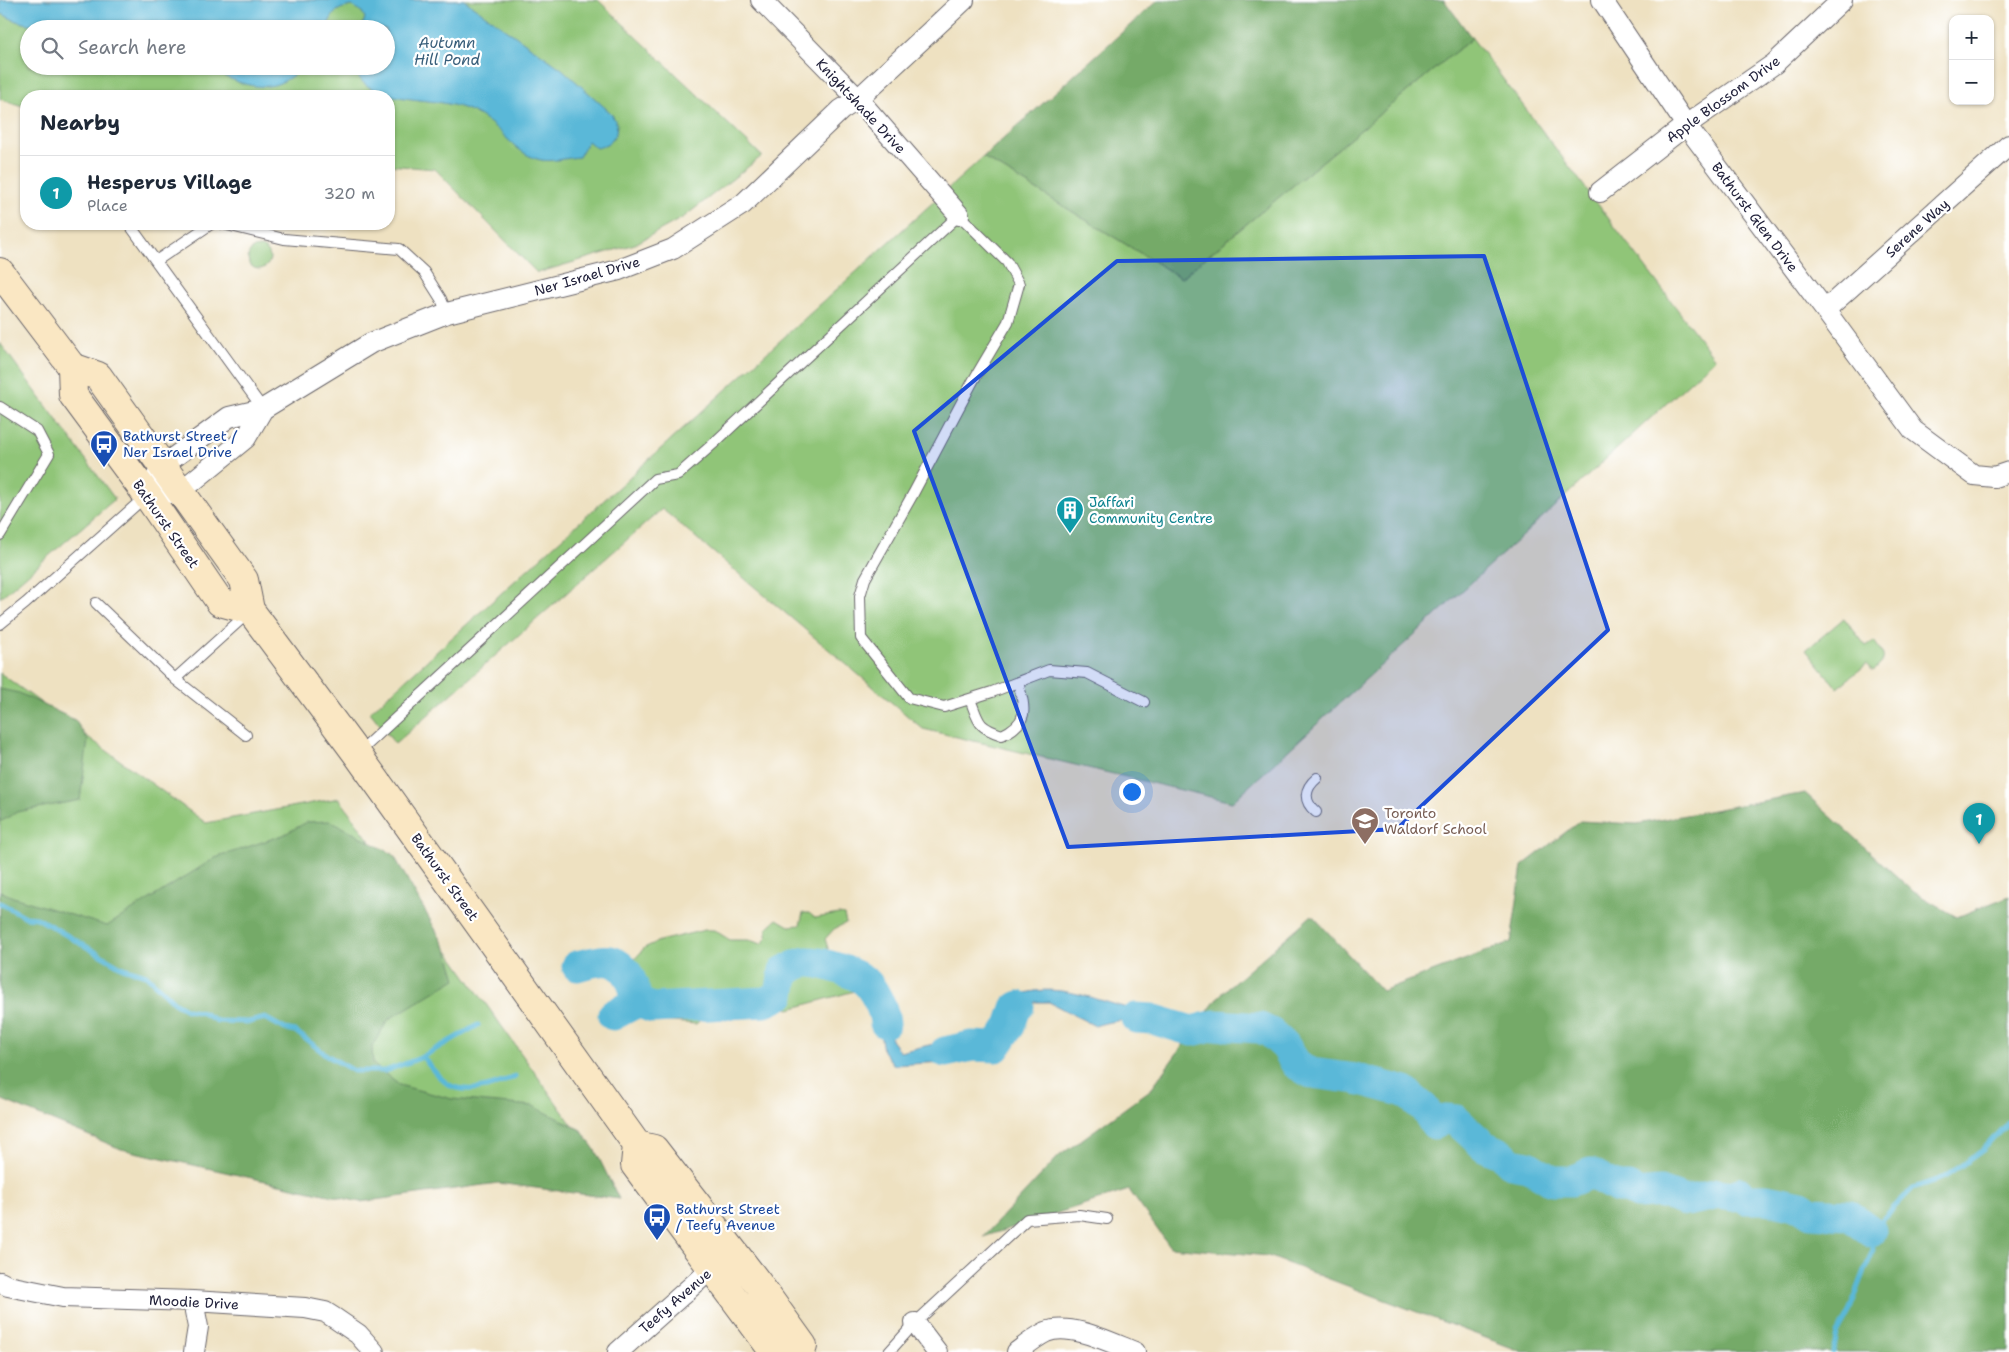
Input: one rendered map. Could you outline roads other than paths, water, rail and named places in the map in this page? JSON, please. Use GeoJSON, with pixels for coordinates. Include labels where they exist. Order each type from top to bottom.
{"type":"FeatureCollection","features":[{"type":"Feature","properties":{"kind":"main road"},"geometry":{"type":"LineString","coordinates":[[0,272],[72,367]]}},
{"type":"Feature","properties":{"kind":"main road","name":"Bathurst Street"},"geometry":{"type":"LineString","coordinates":[[250,610],[220,602],[147,496],[73,395],[72,367],[98,376],[244,580],[250,610],[357,754],[637,1145],[654,1150],[723,1259],[774,1352]]}},
{"type":"Feature","properties":{"kind":"main road","name":"Bathurst Street"},"geometry":{"type":"LineString","coordinates":[[723,1259],[803,1346],[801,1352]]}},
{"type":"Feature","properties":{"kind":"street","name":"Knightshade Drive"},"geometry":{"type":"LineString","coordinates":[[761,0],[858,99],[959,215]]}},
{"type":"Feature","properties":{"kind":"street","name":"Ner Israel Drive"},"geometry":{"type":"LineString","coordinates":[[147,496],[162,466],[229,418],[263,409],[371,343],[447,313],[619,270],[673,249],[743,204],[841,110],[858,99],[964,0]]}},
{"type":"Feature","properties":{"kind":"street","name":"Bathurst Glen Drive"},"geometry":{"type":"LineString","coordinates":[[1602,0],[1686,125],[1825,310],[1912,430],[1974,474],[1994,477],[2009,472]]}},
{"type":"Feature","properties":{"kind":"street","name":"Apple Blossom Drive"},"geometry":{"type":"LineString","coordinates":[[1600,192],[1686,125],[1774,64],[1842,0]]}},
{"type":"Feature","properties":{"kind":"street","name":"Serene Way"},"geometry":{"type":"LineString","coordinates":[[1825,310],[2009,145]]}},
{"type":"Feature","properties":{"kind":"street","name":"Ner Israel Drive"},"geometry":{"type":"LineString","coordinates":[[181,492],[246,438],[263,409]]}},
{"type":"Feature","properties":{"kind":"street"},"geometry":{"type":"LineString","coordinates":[[147,496],[181,492]]}},
{"type":"Feature","properties":{"kind":"street","name":"Teefy Avenue"},"geometry":{"type":"LineString","coordinates":[[618,1352],[723,1259]]}},
{"type":"Feature","properties":{"kind":"street","name":"Moodie Drive"},"geometry":{"type":"LineString","coordinates":[[0,1282],[8,1286],[63,1296],[193,1300],[305,1308],[325,1312],[358,1334],[374,1352]]}},
{"type":"Feature","properties":{"kind":"street"},"geometry":{"type":"LineString","coordinates":[[193,1300],[198,1327],[194,1352]]}},
{"type":"Feature","properties":{"kind":"street"},"geometry":{"type":"LineString","coordinates":[[915,1323],[937,1352]]}},
{"type":"Feature","properties":{"kind":"street"},"geometry":{"type":"LineString","coordinates":[[1017,1352],[1047,1332],[1062,1329],[1077,1331],[1135,1352]]}},
{"type":"Feature","properties":{"kind":"lane"},"geometry":{"type":"LineString","coordinates":[[357,754],[655,478],[678,476],[959,215],[1007,262],[1019,284],[1008,322],[973,381],[865,579],[860,596],[861,638],[909,698],[944,707],[1049,670],[1086,673],[1144,702]]}},
{"type":"Feature","properties":{"kind":"lane"},"geometry":{"type":"LineString","coordinates":[[133,230],[263,409]]}},
{"type":"Feature","properties":{"kind":"lane"},"geometry":{"type":"LineString","coordinates":[[156,261],[203,230]]}},
{"type":"Feature","properties":{"kind":"lane"},"geometry":{"type":"LineString","coordinates":[[247,230],[284,239],[399,249],[424,272],[441,299],[447,313]]}},
{"type":"Feature","properties":{"kind":"lane"},"geometry":{"type":"LineString","coordinates":[[0,407],[37,432],[49,454],[0,535]]}},
{"type":"Feature","properties":{"kind":"lane"},"geometry":{"type":"LineString","coordinates":[[0,624],[147,496]]}},
{"type":"Feature","properties":{"kind":"lane"},"geometry":{"type":"LineString","coordinates":[[96,603],[175,679],[246,735]]}},
{"type":"Feature","properties":{"kind":"lane"},"geometry":{"type":"LineString","coordinates":[[175,679],[250,610]]}},
{"type":"Feature","properties":{"kind":"lane"},"geometry":{"type":"LineString","coordinates":[[970,699],[980,725],[988,731],[1002,735],[1015,729],[1023,719],[1024,705],[1018,682]]}},
{"type":"Feature","properties":{"kind":"lane"},"geometry":{"type":"LineString","coordinates":[[1316,812],[1308,806],[1306,795],[1309,785],[1318,778]]}},
{"type":"Feature","properties":{"kind":"lane"},"geometry":{"type":"LineString","coordinates":[[889,1352],[915,1323],[1027,1219],[1079,1215],[1107,1219]]}},
{"type":"Feature","properties":{"kind":"water","name":"Autumn Hill Pond"},"geometry":{"type":"Polygon","coordinates":[[[0,0],[464,0],[562,69],[611,113],[617,124],[616,134],[607,145],[596,148],[588,141],[579,157],[541,160],[518,149],[493,125],[468,110],[448,104],[395,96],[395,90],[375,90],[367,86],[358,75],[395,75],[395,20],[364,20],[362,12],[352,6],[338,10],[330,20],[20,20],[20,22],[0,13],[0,0]]]}},
{"type":"Feature","properties":{"kind":"water"},"geometry":{"type":"Polygon","coordinates":[[[223,75],[294,75],[274,85],[256,86],[238,82],[223,75]]]}},
{"type":"Feature","properties":{"kind":"water"},"geometry":{"type":"Polygon","coordinates":[[[872,979],[883,993],[889,1019],[891,1040],[900,1052],[992,1034],[1008,1013],[1015,997],[1044,990],[1075,993],[1135,1010],[1172,1016],[1177,1018],[1180,1024],[1171,1032],[1154,1024],[1134,1020],[1114,1021],[1095,1026],[1049,1002],[1035,1002],[1022,1008],[1016,1021],[1014,1034],[991,1046],[980,1056],[968,1050],[952,1054],[944,1062],[894,1065],[883,1051],[880,1032],[881,1024],[865,988],[872,979]]]}},
{"type":"Feature","properties":{"kind":"waterway"},"geometry":{"type":"LineString","coordinates":[[0,903],[26,917],[37,918],[123,968],[146,975],[175,1003],[187,1010],[203,1013],[217,1021],[249,1022],[265,1018],[285,1029],[295,1031],[328,1056],[354,1071],[385,1071],[420,1058],[478,1025]]}},
{"type":"Feature","properties":{"kind":"waterway"},"geometry":{"type":"LineString","coordinates":[[577,966],[600,961],[616,963],[622,967],[631,980],[637,1002]]}},
{"type":"Feature","properties":{"kind":"waterway"},"geometry":{"type":"LineString","coordinates":[[613,1015],[637,1002],[653,1008],[765,1002],[780,995],[784,971],[798,964],[812,962],[838,968],[868,984],[877,997],[885,1023]]}},
{"type":"Feature","properties":{"kind":"waterway"},"geometry":{"type":"LineString","coordinates":[[945,1052],[972,1046],[996,1047],[1010,1026],[1016,1008],[1019,1006]]}},
{"type":"Feature","properties":{"kind":"waterway"},"geometry":{"type":"LineString","coordinates":[[1136,1018],[1152,1019],[1192,1031],[1215,1025],[1260,1028],[1271,1033],[1286,1047],[1296,1064],[1311,1073],[1357,1079],[1405,1092],[1424,1108],[1435,1124],[1445,1119],[1456,1120],[1484,1146],[1502,1154],[1511,1163],[1528,1166],[1552,1181],[1571,1181],[1591,1173],[1618,1188],[1628,1188],[1638,1194],[1660,1192],[1686,1201],[1719,1194],[1732,1196],[1740,1193],[1746,1199],[1766,1199],[1801,1206],[1811,1213],[1849,1215],[1871,1231]]}},
{"type":"Feature","properties":{"kind":"waterway"},"geometry":{"type":"LineString","coordinates":[[423,1057],[434,1071],[452,1087],[464,1089],[487,1087],[515,1076]]}},
{"type":"Feature","properties":{"kind":"waterway"},"geometry":{"type":"LineString","coordinates":[[1833,1352],[1837,1334],[1848,1314],[1873,1250],[1871,1231],[1913,1188],[1945,1177],[1983,1150],[2009,1121]]}},
{"type":"Feature","properties":{"kind":"place","name":"Bathurst Street / Ner Israel Drive"},"geometry":{"type":"Point","coordinates":[104,468]}},
{"type":"Feature","properties":{"kind":"place","name":"Jaffari Community Centre"},"geometry":{"type":"Point","coordinates":[1070,534]}},
{"type":"Feature","properties":{"kind":"place","name":"Hesperus Village"},"geometry":{"type":"Point","coordinates":[1979,844]}},
{"type":"Feature","properties":{"kind":"place","name":"Toronto Waldorf School"},"geometry":{"type":"Point","coordinates":[1365,845]}},
{"type":"Feature","properties":{"kind":"place","name":"Bathurst Street / Teefy Avenue"},"geometry":{"type":"Point","coordinates":[657,1241]}}]}
